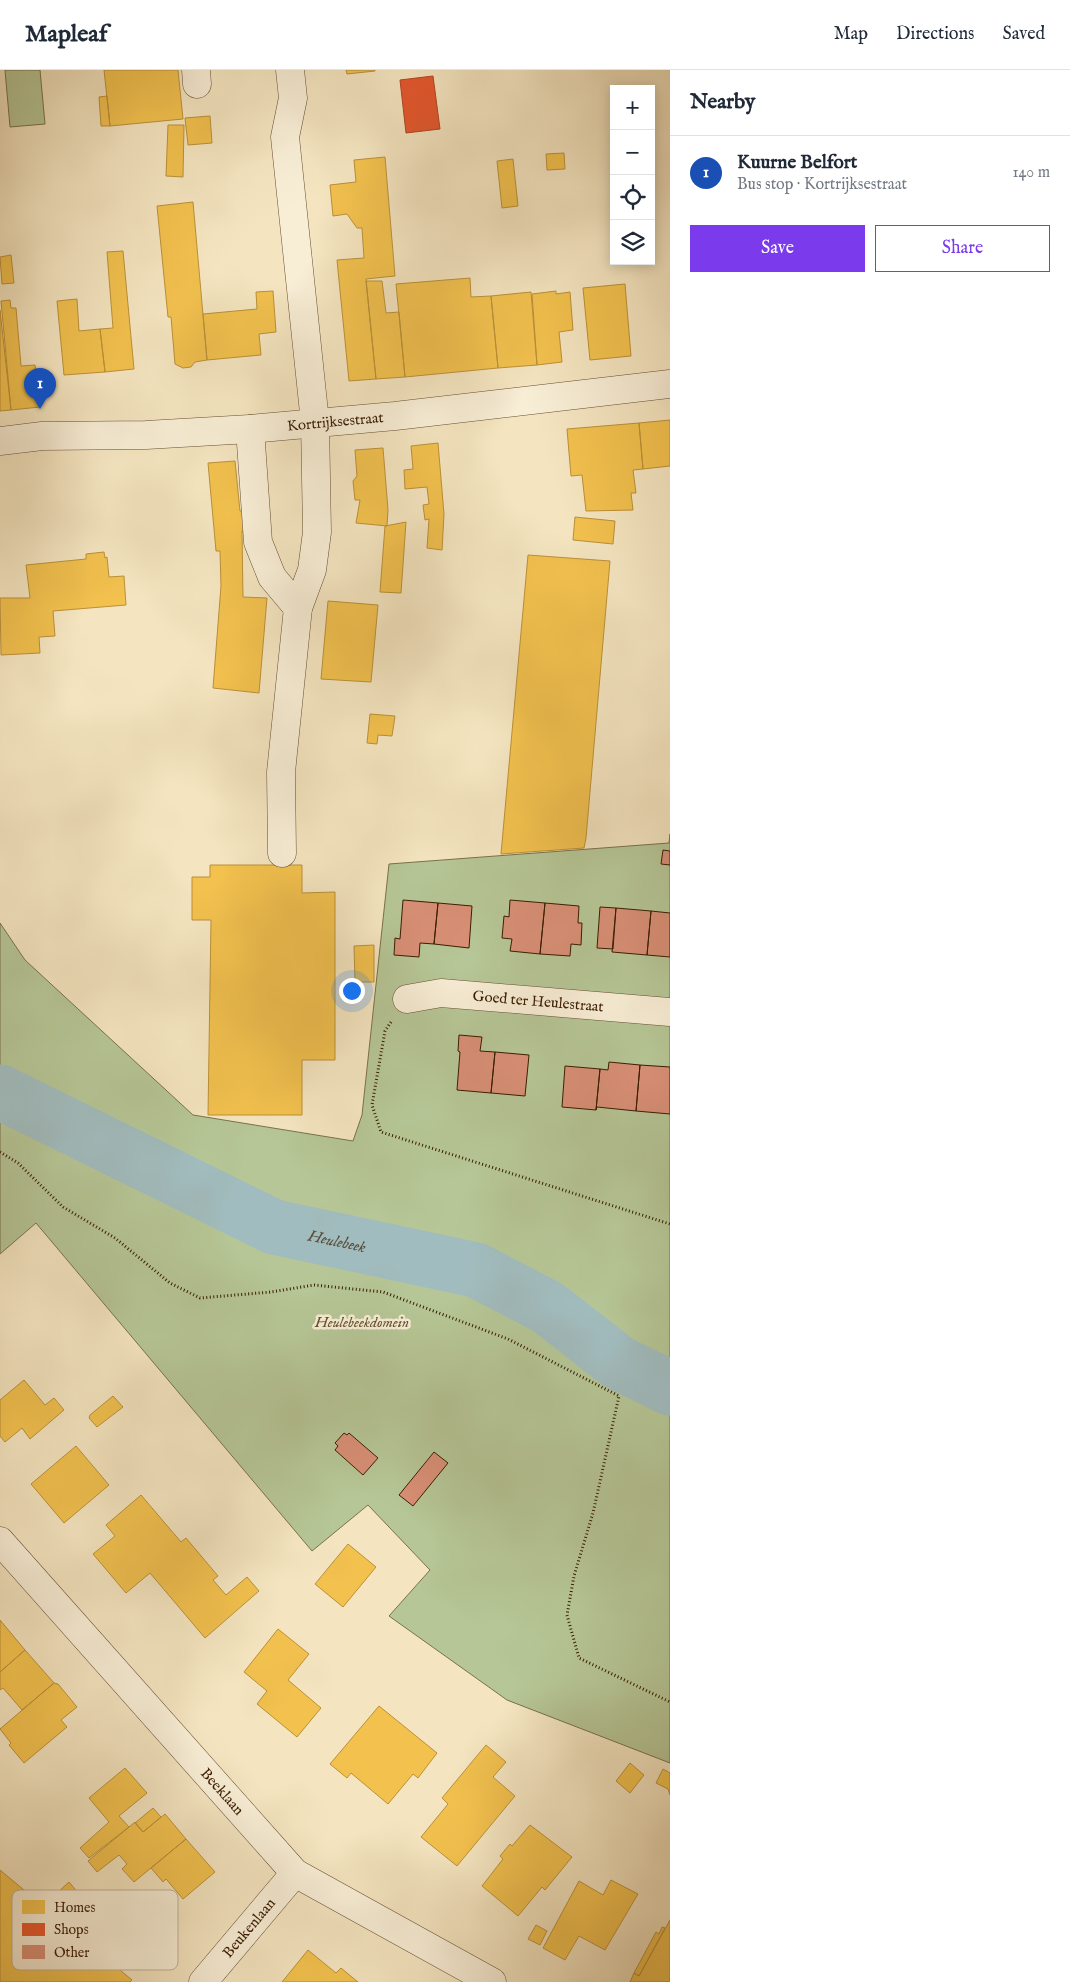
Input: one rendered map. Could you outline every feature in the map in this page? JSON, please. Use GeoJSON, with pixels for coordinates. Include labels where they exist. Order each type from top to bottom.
{"type":"FeatureCollection","features":[{"type":"Feature","properties":{"kind":"street"},"geometry":{"type":"LineString","coordinates":[[282,853],[281,772],[298,608],[312,570],[317,532],[315,422],[285,137],[293,98],[290,70]]}},
{"type":"Feature","properties":{"kind":"street","name":"Kortrijksestraat"},"geometry":{"type":"LineString","coordinates":[[0,440],[42,436],[146,435],[250,429],[395,416],[670,384]]}},
{"type":"Feature","properties":{"kind":"street"},"geometry":{"type":"LineString","coordinates":[[250,429],[258,542],[272,577],[298,608]]}},
{"type":"Feature","properties":{"kind":"street","name":"Goed ter Heulestraat"},"geometry":{"type":"LineString","coordinates":[[407,998],[441,993],[670,1012]]}},
{"type":"Feature","properties":{"kind":"street","name":"Beeklaan"},"geometry":{"type":"LineString","coordinates":[[0,1541],[296,1873],[492,1982]]}},
{"type":"Feature","properties":{"kind":"street","name":"Beukenlaan"},"geometry":{"type":"LineString","coordinates":[[203,1982],[296,1873]]}},
{"type":"Feature","properties":{"kind":"path"},"geometry":{"type":"LineString","coordinates":[[407,998],[385,1031],[372,1105],[381,1132],[670,1224]]}},
{"type":"Feature","properties":{"kind":"path"},"geometry":{"type":"LineString","coordinates":[[0,1152],[18,1163],[62,1207],[115,1238],[170,1283],[200,1298],[271,1292],[314,1285],[383,1292],[508,1339],[619,1396],[593,1514],[574,1576],[567,1615],[579,1658],[670,1702]]}},
{"type":"Feature","properties":{"kind":"green space"},"geometry":{"type":"Polygon","coordinates":[[[5,70],[40,70],[45,124],[10,127],[5,70]]]}},
{"type":"Feature","properties":{"kind":"green space","name":"Heulebeekdomein"},"geometry":{"type":"Polygon","coordinates":[[[670,834],[670,1763],[507,1700],[389,1616],[430,1570],[368,1505],[312,1551],[36,1223],[0,1254],[0,923],[25,960],[193,1115],[353,1141],[362,1115],[389,864],[669,843],[670,834]]]}},
{"type":"Feature","properties":{"kind":"building: Homes"},"geometry":{"type":"Polygon","coordinates":[[[104,70],[178,70],[183,119],[110,126],[104,70]]]}},
{"type":"Feature","properties":{"kind":"building: Homes"},"geometry":{"type":"Polygon","coordinates":[[[346,70],[375,70],[375,71],[347,74],[346,70]]]}},
{"type":"Feature","properties":{"kind":"building: Homes"},"geometry":{"type":"Polygon","coordinates":[[[107,96],[110,126],[101,126],[99,97],[107,96]]]}},
{"type":"Feature","properties":{"kind":"building: Homes"},"geometry":{"type":"Polygon","coordinates":[[[210,116],[212,143],[188,145],[185,118],[210,116]]]}},
{"type":"Feature","properties":{"kind":"building: Homes"},"geometry":{"type":"Polygon","coordinates":[[[168,125],[184,125],[183,177],[166,176],[168,125]]]}},
{"type":"Feature","properties":{"kind":"building: Homes"},"geometry":{"type":"Polygon","coordinates":[[[564,153],[565,169],[547,170],[546,154],[564,153]]]}},
{"type":"Feature","properties":{"kind":"building: Homes"},"geometry":{"type":"Polygon","coordinates":[[[385,157],[395,276],[366,279],[376,379],[349,381],[337,260],[364,258],[362,228],[357,228],[347,214],[333,216],[330,185],[356,182],[354,160],[385,157]]]}},
{"type":"Feature","properties":{"kind":"building: Homes"},"geometry":{"type":"Polygon","coordinates":[[[513,159],[518,206],[502,208],[497,161],[513,159]]]}},
{"type":"Feature","properties":{"kind":"building: Homes"},"geometry":{"type":"Polygon","coordinates":[[[193,202],[207,360],[195,362],[191,367],[183,368],[175,364],[171,317],[168,317],[157,206],[193,202]]]}},
{"type":"Feature","properties":{"kind":"building: Homes"},"geometry":{"type":"Polygon","coordinates":[[[123,251],[134,369],[105,372],[100,329],[113,328],[107,252],[123,251]]]}},
{"type":"Feature","properties":{"kind":"building: Homes"},"geometry":{"type":"Polygon","coordinates":[[[11,255],[14,283],[2,284],[0,257],[11,255]]]}},
{"type":"Feature","properties":{"kind":"building: Homes"},"geometry":{"type":"Polygon","coordinates":[[[470,278],[471,297],[491,296],[498,368],[405,377],[396,284],[470,278]]]}},
{"type":"Feature","properties":{"kind":"building: Homes"},"geometry":{"type":"Polygon","coordinates":[[[366,281],[382,281],[386,313],[399,312],[405,377],[376,379],[366,281]]]}},
{"type":"Feature","properties":{"kind":"building: Homes"},"geometry":{"type":"Polygon","coordinates":[[[625,284],[631,356],[590,360],[583,288],[625,284]]]}},
{"type":"Feature","properties":{"kind":"building: Homes"},"geometry":{"type":"Polygon","coordinates":[[[273,291],[276,332],[259,334],[261,355],[207,360],[203,314],[257,309],[256,292],[273,291]]]}},
{"type":"Feature","properties":{"kind":"building: Homes"},"geometry":{"type":"Polygon","coordinates":[[[556,291],[556,294],[570,292],[573,330],[559,332],[562,362],[537,365],[532,294],[556,291]]]}},
{"type":"Feature","properties":{"kind":"building: Homes"},"geometry":{"type":"Polygon","coordinates":[[[531,292],[537,365],[498,368],[491,296],[531,292]]]}},
{"type":"Feature","properties":{"kind":"building: Homes"},"geometry":{"type":"Polygon","coordinates":[[[77,299],[79,331],[100,329],[105,372],[64,375],[57,301],[77,299]]]}},
{"type":"Feature","properties":{"kind":"building: Homes"},"geometry":{"type":"Polygon","coordinates":[[[10,300],[11,308],[16,308],[21,366],[35,365],[40,407],[11,410],[1,301],[10,300]]]}},
{"type":"Feature","properties":{"kind":"building: Homes"},"geometry":{"type":"Polygon","coordinates":[[[0,310],[11,410],[0,411],[0,310]]]}},
{"type":"Feature","properties":{"kind":"building: Homes"},"geometry":{"type":"Polygon","coordinates":[[[670,420],[670,466],[643,469],[639,423],[670,420]]]}},
{"type":"Feature","properties":{"kind":"building: Homes"},"geometry":{"type":"Polygon","coordinates":[[[639,423],[643,469],[633,470],[636,493],[631,493],[633,510],[586,511],[582,475],[571,476],[567,429],[639,423]]]}},
{"type":"Feature","properties":{"kind":"building: Homes"},"geometry":{"type":"Polygon","coordinates":[[[438,443],[444,514],[442,550],[427,548],[429,519],[425,520],[423,505],[429,504],[427,487],[405,489],[404,470],[413,469],[411,446],[438,443]]]}},
{"type":"Feature","properties":{"kind":"building: Homes"},"geometry":{"type":"Polygon","coordinates":[[[383,448],[388,510],[387,526],[356,523],[360,500],[355,500],[353,481],[357,476],[355,450],[383,448]]]}},
{"type":"Feature","properties":{"kind":"building: Homes"},"geometry":{"type":"Polygon","coordinates":[[[235,461],[240,511],[244,511],[246,531],[242,531],[243,597],[267,598],[259,693],[213,688],[221,586],[220,551],[216,551],[208,463],[235,461]]]}},
{"type":"Feature","properties":{"kind":"building: Homes"},"geometry":{"type":"Polygon","coordinates":[[[575,517],[615,521],[613,544],[573,540],[575,517]]]}},
{"type":"Feature","properties":{"kind":"building: Homes"},"geometry":{"type":"Polygon","coordinates":[[[406,522],[401,593],[380,592],[385,526],[406,522]]]}},
{"type":"Feature","properties":{"kind":"building: Homes"},"geometry":{"type":"Polygon","coordinates":[[[104,552],[105,558],[107,557],[109,577],[124,576],[126,605],[53,611],[55,636],[39,637],[40,653],[1,655],[0,598],[30,598],[26,565],[86,559],[86,554],[104,552]]]}},
{"type":"Feature","properties":{"kind":"building: Homes"},"geometry":{"type":"Polygon","coordinates":[[[528,555],[610,561],[586,838],[584,848],[501,854],[528,555]]]}},
{"type":"Feature","properties":{"kind":"building: Homes"},"geometry":{"type":"Polygon","coordinates":[[[328,601],[378,605],[371,682],[321,679],[328,601]]]}},
{"type":"Feature","properties":{"kind":"building: Homes"},"geometry":{"type":"Polygon","coordinates":[[[370,714],[395,716],[392,736],[378,735],[377,744],[367,743],[370,714]]]}},
{"type":"Feature","properties":{"kind":"building: Homes"},"geometry":{"type":"Polygon","coordinates":[[[210,865],[302,865],[302,893],[335,892],[335,1060],[302,1060],[302,1115],[208,1115],[211,920],[192,920],[192,877],[210,877],[210,865]]]}},
{"type":"Feature","properties":{"kind":"building: Homes"},"geometry":{"type":"Polygon","coordinates":[[[374,945],[374,982],[355,982],[354,946],[374,945]]]}},
{"type":"Feature","properties":{"kind":"building: Homes"},"geometry":{"type":"Polygon","coordinates":[[[24,1380],[45,1405],[54,1398],[64,1410],[30,1439],[22,1428],[5,1442],[0,1436],[0,1400],[24,1380]]]}},
{"type":"Feature","properties":{"kind":"building: Homes"},"geometry":{"type":"Polygon","coordinates":[[[113,1396],[123,1407],[97,1427],[89,1418],[90,1415],[113,1396]]]}},
{"type":"Feature","properties":{"kind":"building: Homes"},"geometry":{"type":"Polygon","coordinates":[[[76,1446],[109,1485],[64,1523],[31,1484],[76,1446]]]}},
{"type":"Feature","properties":{"kind":"building: Homes"},"geometry":{"type":"Polygon","coordinates":[[[141,1495],[181,1542],[186,1538],[218,1576],[213,1580],[226,1595],[247,1577],[259,1591],[205,1638],[150,1573],[126,1593],[93,1554],[115,1536],[106,1525],[141,1495]]]}},
{"type":"Feature","properties":{"kind":"building: Homes"},"geometry":{"type":"Polygon","coordinates":[[[348,1544],[376,1567],[343,1607],[315,1584],[348,1544]]]}},
{"type":"Feature","properties":{"kind":"building: Homes"},"geometry":{"type":"Polygon","coordinates":[[[0,1620],[25,1650],[0,1672],[0,1620]]]}},
{"type":"Feature","properties":{"kind":"building: Homes"},"geometry":{"type":"Polygon","coordinates":[[[278,1629],[309,1654],[288,1680],[321,1708],[297,1737],[257,1704],[267,1691],[244,1672],[278,1629]]]}},
{"type":"Feature","properties":{"kind":"building: Homes"},"geometry":{"type":"Polygon","coordinates":[[[25,1650],[54,1683],[22,1710],[3,1688],[0,1690],[0,1672],[25,1650]]]}},
{"type":"Feature","properties":{"kind":"building: Homes"},"geometry":{"type":"Polygon","coordinates":[[[54,1683],[58,1684],[77,1707],[61,1720],[67,1727],[24,1763],[9,1745],[11,1743],[0,1729],[54,1683]]]}},
{"type":"Feature","properties":{"kind":"building: Homes"},"geometry":{"type":"Polygon","coordinates":[[[379,1706],[437,1753],[418,1778],[413,1774],[388,1804],[351,1773],[347,1778],[330,1764],[379,1706]]]}},
{"type":"Feature","properties":{"kind":"building: Homes"},"geometry":{"type":"Polygon","coordinates":[[[486,1745],[506,1762],[493,1777],[515,1796],[457,1866],[421,1837],[448,1804],[442,1798],[486,1745]]]}},
{"type":"Feature","properties":{"kind":"building: Homes"},"geometry":{"type":"Polygon","coordinates":[[[630,1763],[644,1775],[630,1793],[616,1781],[630,1763]]]}},
{"type":"Feature","properties":{"kind":"building: Homes"},"geometry":{"type":"Polygon","coordinates":[[[125,1768],[147,1793],[119,1816],[129,1827],[89,1858],[80,1848],[109,1822],[89,1798],[125,1768]]]}},
{"type":"Feature","properties":{"kind":"building: Homes"},"geometry":{"type":"Polygon","coordinates":[[[663,1769],[670,1773],[670,1795],[668,1789],[656,1783],[663,1769]]]}},
{"type":"Feature","properties":{"kind":"building: Homes"},"geometry":{"type":"Polygon","coordinates":[[[153,1808],[161,1817],[143,1832],[135,1823],[153,1808]]]}},
{"type":"Feature","properties":{"kind":"building: Homes"},"geometry":{"type":"Polygon","coordinates":[[[165,1814],[186,1839],[134,1882],[122,1869],[127,1864],[119,1855],[97,1872],[88,1861],[135,1822],[143,1832],[165,1814]]]}},
{"type":"Feature","properties":{"kind":"building: Homes"},"geometry":{"type":"Polygon","coordinates":[[[530,1825],[572,1857],[545,1890],[542,1887],[518,1916],[482,1886],[503,1859],[500,1856],[510,1844],[512,1846],[530,1825]]]}},
{"type":"Feature","properties":{"kind":"building: Homes"},"geometry":{"type":"Polygon","coordinates":[[[186,1839],[215,1872],[183,1899],[178,1893],[178,1890],[175,1890],[166,1879],[163,1882],[151,1868],[186,1839]]]}},
{"type":"Feature","properties":{"kind":"building: Homes"},"geometry":{"type":"Polygon","coordinates":[[[0,1870],[24,1890],[12,1890],[12,1970],[120,1970],[132,1980],[130,1982],[0,1982],[0,1870]]]}},
{"type":"Feature","properties":{"kind":"building: Homes"},"geometry":{"type":"Polygon","coordinates":[[[611,1880],[638,1894],[605,1950],[579,1936],[565,1960],[543,1948],[579,1881],[603,1895],[611,1880]]]}},
{"type":"Feature","properties":{"kind":"building: Homes"},"geometry":{"type":"Polygon","coordinates":[[[69,1882],[76,1890],[60,1890],[69,1882]]]}},
{"type":"Feature","properties":{"kind":"building: Homes"},"geometry":{"type":"Polygon","coordinates":[[[670,1920],[670,1982],[630,1982],[634,1973],[639,1976],[670,1920]]]}},
{"type":"Feature","properties":{"kind":"building: Homes"},"geometry":{"type":"Polygon","coordinates":[[[536,1925],[547,1931],[540,1945],[528,1939],[536,1925]]]}},
{"type":"Feature","properties":{"kind":"building: Homes"},"geometry":{"type":"Polygon","coordinates":[[[662,1927],[665,1928],[639,1976],[634,1973],[656,1932],[659,1934],[662,1927]]]}},
{"type":"Feature","properties":{"kind":"building: Homes"},"geometry":{"type":"Polygon","coordinates":[[[308,1950],[336,1973],[341,1968],[358,1982],[282,1982],[308,1950]]]}},
{"type":"Feature","properties":{"kind":"building: Shops"},"geometry":{"type":"Polygon","coordinates":[[[433,76],[440,129],[406,133],[400,80],[433,76]]]}},
{"type":"Feature","properties":{"kind":"building: Other"},"geometry":{"type":"Polygon","coordinates":[[[663,850],[670,851],[670,865],[661,864],[663,850]]]}},
{"type":"Feature","properties":{"kind":"building: Other"},"geometry":{"type":"Polygon","coordinates":[[[403,900],[438,903],[434,944],[420,943],[419,957],[394,955],[395,938],[400,939],[403,900]]]}},
{"type":"Feature","properties":{"kind":"building: Other"},"geometry":{"type":"Polygon","coordinates":[[[510,900],[545,903],[540,954],[510,951],[512,939],[502,938],[504,916],[509,917],[510,900]]]}},
{"type":"Feature","properties":{"kind":"building: Other"},"geometry":{"type":"Polygon","coordinates":[[[438,903],[472,906],[469,948],[434,944],[438,903]]]}},
{"type":"Feature","properties":{"kind":"building: Other"},"geometry":{"type":"Polygon","coordinates":[[[545,903],[579,906],[578,923],[582,923],[581,945],[571,944],[570,956],[540,954],[545,903]]]}},
{"type":"Feature","properties":{"kind":"building: Other"},"geometry":{"type":"Polygon","coordinates":[[[600,907],[616,908],[613,949],[597,948],[600,907]]]}},
{"type":"Feature","properties":{"kind":"building: Other"},"geometry":{"type":"Polygon","coordinates":[[[616,908],[651,911],[647,955],[612,952],[616,908]]]}},
{"type":"Feature","properties":{"kind":"building: Other"},"geometry":{"type":"Polygon","coordinates":[[[651,911],[670,913],[670,957],[647,955],[651,911]]]}},
{"type":"Feature","properties":{"kind":"building: Other"},"geometry":{"type":"Polygon","coordinates":[[[459,1035],[482,1037],[480,1051],[495,1052],[491,1093],[457,1090],[460,1052],[458,1051],[459,1035]]]}},
{"type":"Feature","properties":{"kind":"building: Other"},"geometry":{"type":"Polygon","coordinates":[[[495,1052],[529,1055],[525,1096],[491,1093],[495,1052]]]}},
{"type":"Feature","properties":{"kind":"building: Other"},"geometry":{"type":"Polygon","coordinates":[[[609,1062],[640,1065],[636,1111],[597,1107],[596,1110],[600,1069],[608,1070],[609,1062]]]}},
{"type":"Feature","properties":{"kind":"building: Other"},"geometry":{"type":"Polygon","coordinates":[[[640,1065],[670,1067],[670,1114],[636,1111],[640,1065]]]}},
{"type":"Feature","properties":{"kind":"building: Other"},"geometry":{"type":"Polygon","coordinates":[[[565,1066],[600,1069],[596,1110],[562,1107],[565,1066]]]}},
{"type":"Feature","properties":{"kind":"building: Other"},"geometry":{"type":"Polygon","coordinates":[[[344,1433],[347,1435],[349,1433],[378,1458],[363,1475],[335,1450],[338,1446],[335,1443],[344,1433]]]}},
{"type":"Feature","properties":{"kind":"building: Other"},"geometry":{"type":"Polygon","coordinates":[[[434,1452],[448,1463],[413,1506],[399,1495],[434,1452]]]}},
{"type":"Feature","properties":{"kind":"waterway","name":"Heulebeek"},"geometry":{"type":"LineString","coordinates":[[0,1092],[274,1227],[476,1270],[547,1307],[619,1363],[670,1388]]}},
{"type":"Feature","properties":{"kind":"place","name":"Kuurne Belfort"},"geometry":{"type":"Point","coordinates":[40,409]}}]}
